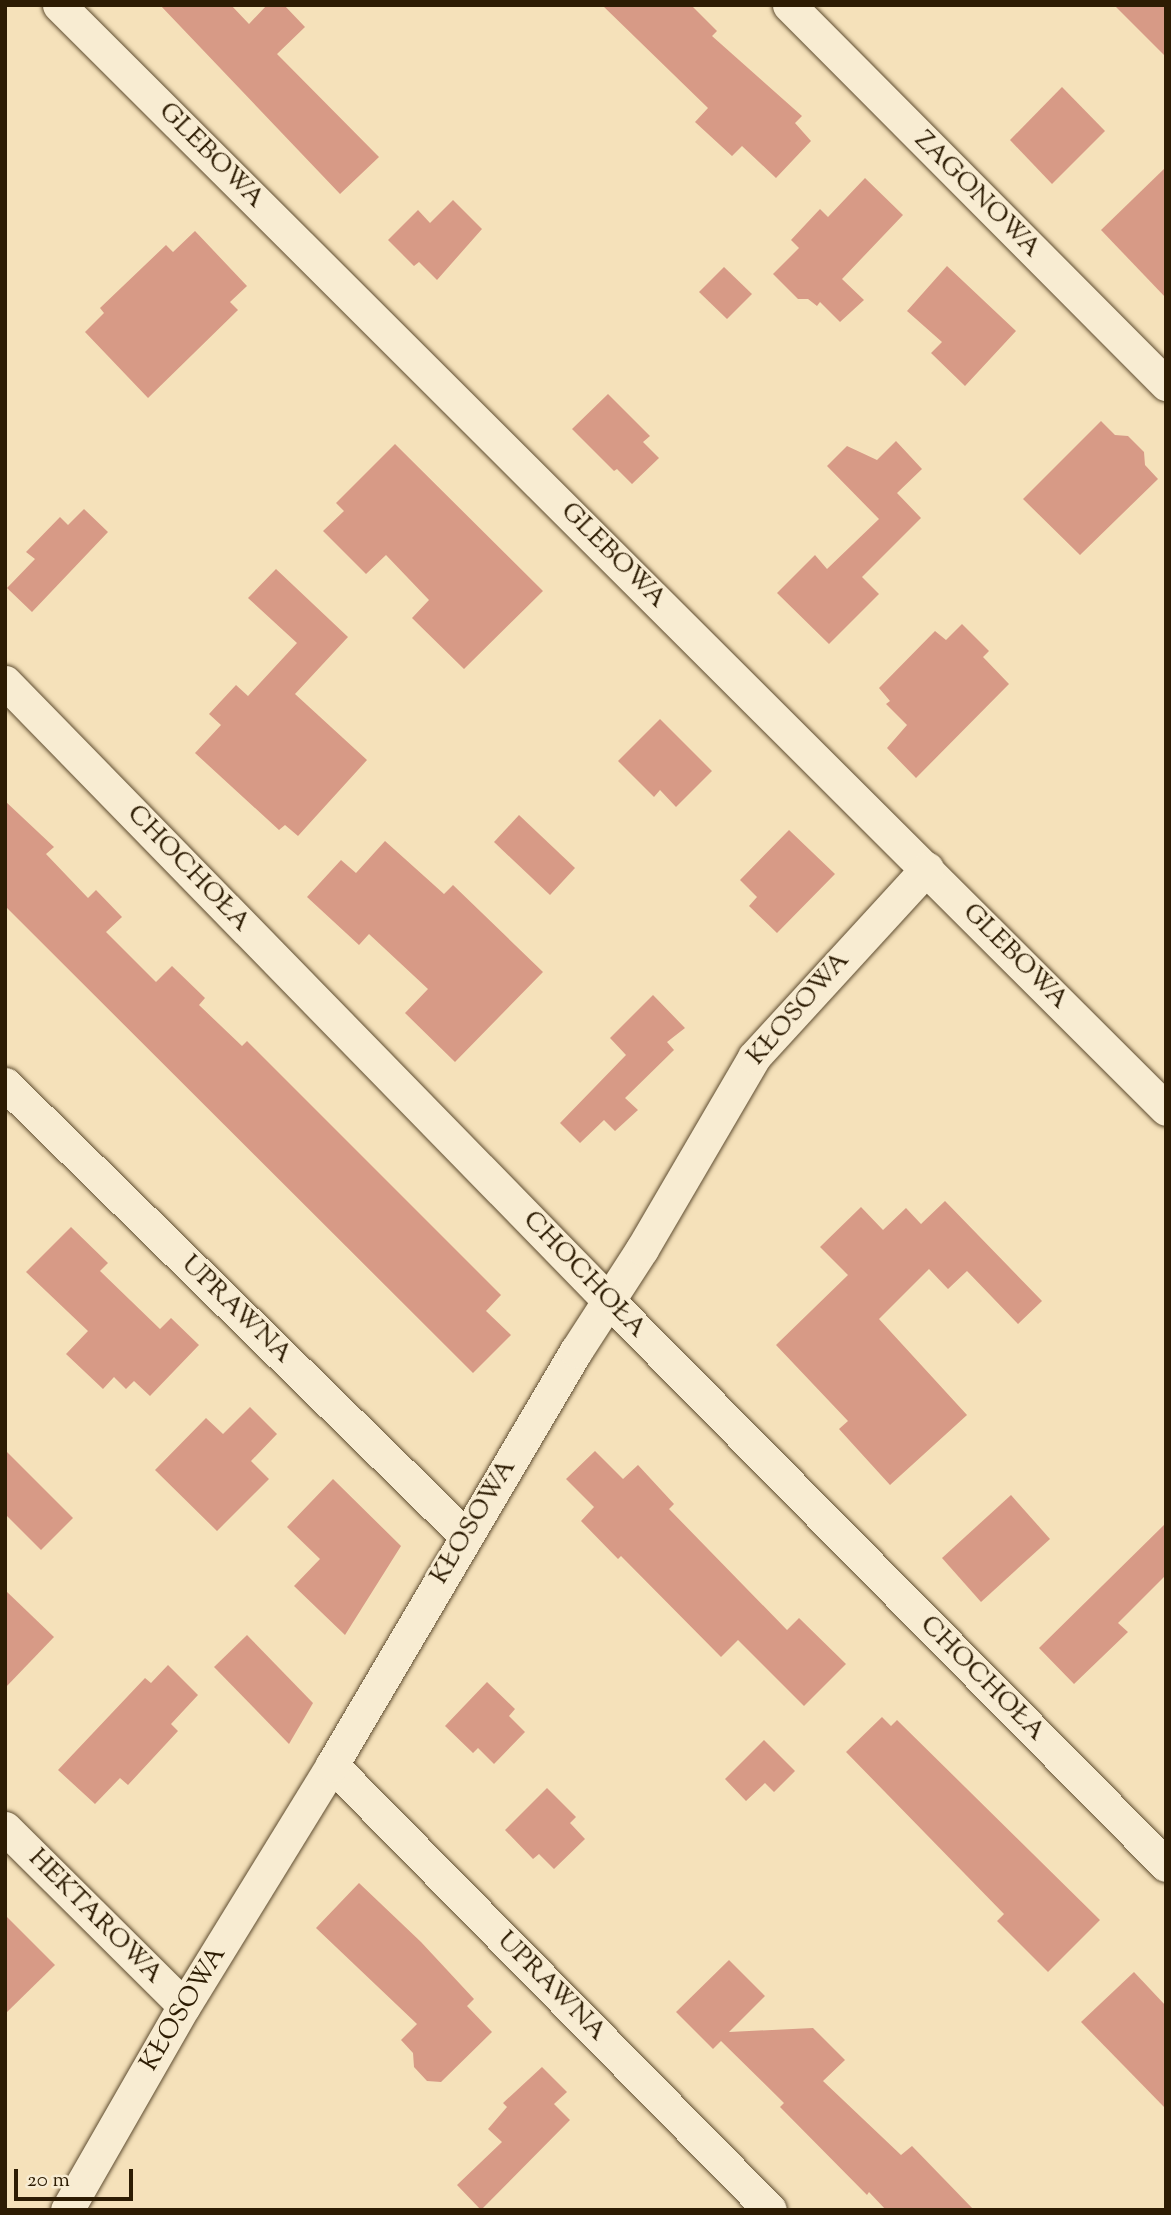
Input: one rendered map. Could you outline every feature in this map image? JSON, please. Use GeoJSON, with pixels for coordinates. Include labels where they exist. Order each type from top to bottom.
{"type":"FeatureCollection","features":[{"type":"Feature","properties":{"kind":"street","name":"GLEBOWA"},"geometry":{"type":"LineString","coordinates":[[59,5],[1166,1109]]}},
{"type":"Feature","properties":{"kind":"street","name":"ZAGONOWA"},"geometry":{"type":"LineString","coordinates":[[789,5],[1166,384]]}},
{"type":"Feature","properties":{"kind":"street","name":"CHOCHOŁA"},"geometry":{"type":"LineString","coordinates":[[5,682],[608,1300],[1166,1865]]}},
{"type":"Feature","properties":{"kind":"street","name":"KŁOSOWA"},"geometry":{"type":"LineString","coordinates":[[67,2210],[184,2006],[332,1765],[608,1300],[642,1249],[754,1057],[926,868]]}},
{"type":"Feature","properties":{"kind":"street","name":"UPRAWNA"},"geometry":{"type":"LineString","coordinates":[[5,1084],[466,1536]]}},
{"type":"Feature","properties":{"kind":"street","name":"UPRAWNA"},"geometry":{"type":"LineString","coordinates":[[332,1765],[770,2210]]}},
{"type":"Feature","properties":{"kind":"street","name":"HEKTAROWA"},"geometry":{"type":"LineString","coordinates":[[5,1828],[184,2006]]}},
{"type":"Feature","properties":{"kind":"building"},"geometry":{"type":"Polygon","coordinates":[[[160,5],[231,5],[249,24],[267,5],[284,5],[305,27],[277,54],[379,157],[340,194],[160,5]]]}},
{"type":"Feature","properties":{"kind":"building"},"geometry":{"type":"Polygon","coordinates":[[[602,5],[691,5],[717,31],[712,36],[802,116],[795,123],[811,141],[776,178],[742,146],[732,156],[695,122],[708,108],[602,5]]]}},
{"type":"Feature","properties":{"kind":"building"},"geometry":{"type":"Polygon","coordinates":[[[1114,5],[1166,5],[1166,57],[1114,5]]]}},
{"type":"Feature","properties":{"kind":"building"},"geometry":{"type":"Polygon","coordinates":[[[1062,87],[1105,131],[1052,184],[1010,140],[1062,87]]]}},
{"type":"Feature","properties":{"kind":"building"},"geometry":{"type":"Polygon","coordinates":[[[1166,167],[1166,298],[1101,230],[1166,167]]]}},
{"type":"Feature","properties":{"kind":"building"},"geometry":{"type":"Polygon","coordinates":[[[865,178],[903,215],[842,279],[864,300],[840,322],[820,302],[817,306],[808,299],[798,299],[773,274],[799,248],[791,240],[820,209],[828,217],[865,178]]]}},
{"type":"Feature","properties":{"kind":"building"},"geometry":{"type":"Polygon","coordinates":[[[453,200],[482,229],[437,280],[419,262],[414,266],[388,240],[418,210],[430,223],[453,200]]]}},
{"type":"Feature","properties":{"kind":"building"},"geometry":{"type":"Polygon","coordinates":[[[195,231],[247,286],[230,302],[238,310],[148,398],[85,332],[104,313],[100,308],[166,245],[173,252],[195,231]]]}},
{"type":"Feature","properties":{"kind":"building"},"geometry":{"type":"Polygon","coordinates":[[[947,266],[1016,331],[965,386],[931,353],[942,342],[907,311],[947,266]]]}},
{"type":"Feature","properties":{"kind":"building"},"geometry":{"type":"Polygon","coordinates":[[[724,267],[752,294],[727,319],[699,292],[724,267]]]}},
{"type":"Feature","properties":{"kind":"building"},"geometry":{"type":"Polygon","coordinates":[[[608,394],[650,436],[643,442],[659,458],[632,484],[617,469],[614,471],[572,429],[608,394]]]}},
{"type":"Feature","properties":{"kind":"building"},"geometry":{"type":"Polygon","coordinates":[[[1101,421],[1115,435],[1128,436],[1144,452],[1145,465],[1158,479],[1080,555],[1023,499],[1101,421]]]}},
{"type":"Feature","properties":{"kind":"building"},"geometry":{"type":"Polygon","coordinates":[[[896,441],[922,469],[897,493],[921,518],[862,577],[879,594],[829,644],[777,593],[815,555],[827,569],[879,519],[827,466],[847,446],[877,460],[896,441]]]}},
{"type":"Feature","properties":{"kind":"building"},"geometry":{"type":"Polygon","coordinates":[[[395,444],[543,591],[464,669],[412,618],[429,600],[386,555],[366,574],[323,531],[344,511],[336,503],[395,444]]]}},
{"type":"Feature","properties":{"kind":"building"},"geometry":{"type":"Polygon","coordinates":[[[84,509],[108,532],[32,612],[7,588],[35,559],[26,552],[60,517],[68,525],[84,509]]]}},
{"type":"Feature","properties":{"kind":"building"},"geometry":{"type":"Polygon","coordinates":[[[276,569],[348,637],[295,694],[367,760],[298,836],[285,825],[279,830],[195,753],[221,725],[209,714],[236,685],[248,696],[297,643],[248,598],[276,569]]]}},
{"type":"Feature","properties":{"kind":"building"},"geometry":{"type":"Polygon","coordinates":[[[962,624],[989,651],[983,657],[1009,684],[916,778],[887,748],[907,725],[886,704],[890,701],[879,688],[935,631],[946,640],[962,624]]]}},
{"type":"Feature","properties":{"kind":"building"},"geometry":{"type":"Polygon","coordinates":[[[660,719],[712,771],[676,807],[660,790],[654,797],[618,761],[660,719]]]}},
{"type":"Feature","properties":{"kind":"building"},"geometry":{"type":"Polygon","coordinates":[[[5,801],[54,847],[46,854],[88,898],[96,890],[122,917],[106,932],[156,982],[172,966],[205,998],[199,1005],[242,1046],[247,1041],[501,1295],[486,1311],[511,1335],[473,1373],[5,906],[5,801]]]}},
{"type":"Feature","properties":{"kind":"building"},"geometry":{"type":"Polygon","coordinates":[[[519,815],[575,868],[550,895],[494,842],[519,815]]]}},
{"type":"Feature","properties":{"kind":"building"},"geometry":{"type":"Polygon","coordinates":[[[789,830],[835,874],[777,933],[749,906],[757,897],[740,880],[789,830]]]}},
{"type":"Feature","properties":{"kind":"building"},"geometry":{"type":"Polygon","coordinates":[[[385,841],[444,894],[453,885],[543,972],[455,1062],[405,1013],[428,989],[369,934],[359,945],[307,897],[341,860],[356,873],[385,841]]]}},
{"type":"Feature","properties":{"kind":"building"},"geometry":{"type":"Polygon","coordinates":[[[653,995],[685,1028],[667,1042],[674,1050],[625,1098],[638,1110],[615,1131],[604,1120],[580,1143],[560,1123],[626,1055],[610,1038],[653,995]]]}},
{"type":"Feature","properties":{"kind":"building"},"geometry":{"type":"Polygon","coordinates":[[[945,1201],[1042,1301],[1018,1324],[967,1271],[948,1289],[929,1269],[879,1319],[967,1415],[890,1485],[839,1429],[848,1421],[776,1345],[848,1275],[820,1247],[861,1207],[883,1230],[906,1208],[921,1224],[945,1201]]]}},
{"type":"Feature","properties":{"kind":"building"},"geometry":{"type":"Polygon","coordinates":[[[71,1227],[108,1263],[100,1271],[160,1329],[171,1318],[199,1345],[150,1396],[134,1381],[126,1389],[114,1377],[103,1389],[66,1354],[88,1331],[26,1272],[71,1227]]]}},
{"type":"Feature","properties":{"kind":"building"},"geometry":{"type":"Polygon","coordinates":[[[250,1407],[277,1434],[251,1461],[269,1479],[217,1531],[155,1470],[206,1418],[223,1434],[250,1407]]]}},
{"type":"Feature","properties":{"kind":"building"},"geometry":{"type":"Polygon","coordinates":[[[5,1450],[73,1518],[41,1550],[5,1514],[5,1450]]]}},
{"type":"Feature","properties":{"kind":"building"},"geometry":{"type":"Polygon","coordinates":[[[595,1451],[623,1479],[638,1465],[674,1504],[669,1509],[787,1630],[799,1618],[846,1664],[804,1706],[738,1640],[721,1657],[621,1556],[618,1559],[581,1521],[594,1507],[566,1479],[595,1451]]]}},
{"type":"Feature","properties":{"kind":"building"},"geometry":{"type":"Polygon","coordinates":[[[333,1479],[401,1546],[345,1635],[294,1586],[320,1559],[287,1527],[333,1479]]]}},
{"type":"Feature","properties":{"kind":"building"},"geometry":{"type":"Polygon","coordinates":[[[1011,1495],[1050,1539],[981,1602],[942,1558],[1011,1495]]]}},
{"type":"Feature","properties":{"kind":"building"},"geometry":{"type":"Polygon","coordinates":[[[1166,1523],[1166,1575],[1118,1623],[1128,1632],[1074,1684],[1039,1648],[1166,1523]]]}},
{"type":"Feature","properties":{"kind":"building"},"geometry":{"type":"Polygon","coordinates":[[[5,1590],[54,1637],[5,1688],[5,1590]]]}},
{"type":"Feature","properties":{"kind":"building"},"geometry":{"type":"Polygon","coordinates":[[[247,1635],[313,1703],[289,1744],[214,1667],[247,1635]]]}},
{"type":"Feature","properties":{"kind":"building"},"geometry":{"type":"Polygon","coordinates":[[[168,1665],[198,1695],[171,1724],[178,1731],[128,1785],[120,1778],[95,1804],[58,1770],[145,1678],[151,1683],[168,1665]]]}},
{"type":"Feature","properties":{"kind":"building"},"geometry":{"type":"Polygon","coordinates":[[[487,1682],[515,1709],[509,1716],[525,1732],[494,1764],[478,1748],[473,1753],[445,1726],[487,1682]]]}},
{"type":"Feature","properties":{"kind":"building"},"geometry":{"type":"Polygon","coordinates":[[[882,1717],[891,1726],[897,1720],[1100,1920],[1048,1972],[997,1921],[1004,1914],[846,1752],[882,1717]]]}},
{"type":"Feature","properties":{"kind":"building"},"geometry":{"type":"Polygon","coordinates":[[[764,1740],[795,1771],[774,1792],[765,1783],[746,1801],[725,1779],[764,1740]]]}},
{"type":"Feature","properties":{"kind":"building"},"geometry":{"type":"Polygon","coordinates":[[[547,1788],[576,1817],[570,1823],[585,1839],[554,1869],[539,1854],[533,1859],[505,1830],[547,1788]]]}},
{"type":"Feature","properties":{"kind":"building"},"geometry":{"type":"Polygon","coordinates":[[[359,1883],[421,1942],[474,1999],[467,2006],[492,2032],[441,2082],[427,2081],[414,2067],[413,2053],[401,2040],[417,2024],[316,1928],[359,1883]]]}},
{"type":"Feature","properties":{"kind":"building"},"geometry":{"type":"Polygon","coordinates":[[[5,1915],[55,1965],[5,2014],[5,1915]]]}},
{"type":"Feature","properties":{"kind":"building"},"geometry":{"type":"Polygon","coordinates":[[[729,1960],[765,1996],[729,2032],[813,2028],[845,2060],[823,2081],[901,2155],[912,2146],[974,2210],[886,2210],[869,2192],[867,2195],[780,2107],[784,2103],[721,2041],[713,2049],[676,2012],[729,1960]]]}},
{"type":"Feature","properties":{"kind":"building"},"geometry":{"type":"Polygon","coordinates":[[[1134,1972],[1166,2006],[1166,2109],[1081,2022],[1134,1972]]]}},
{"type":"Feature","properties":{"kind":"building"},"geometry":{"type":"Polygon","coordinates":[[[542,2067],[567,2092],[554,2104],[570,2120],[481,2210],[457,2185],[502,2142],[488,2129],[507,2107],[503,2103],[542,2067]]]}}]}
